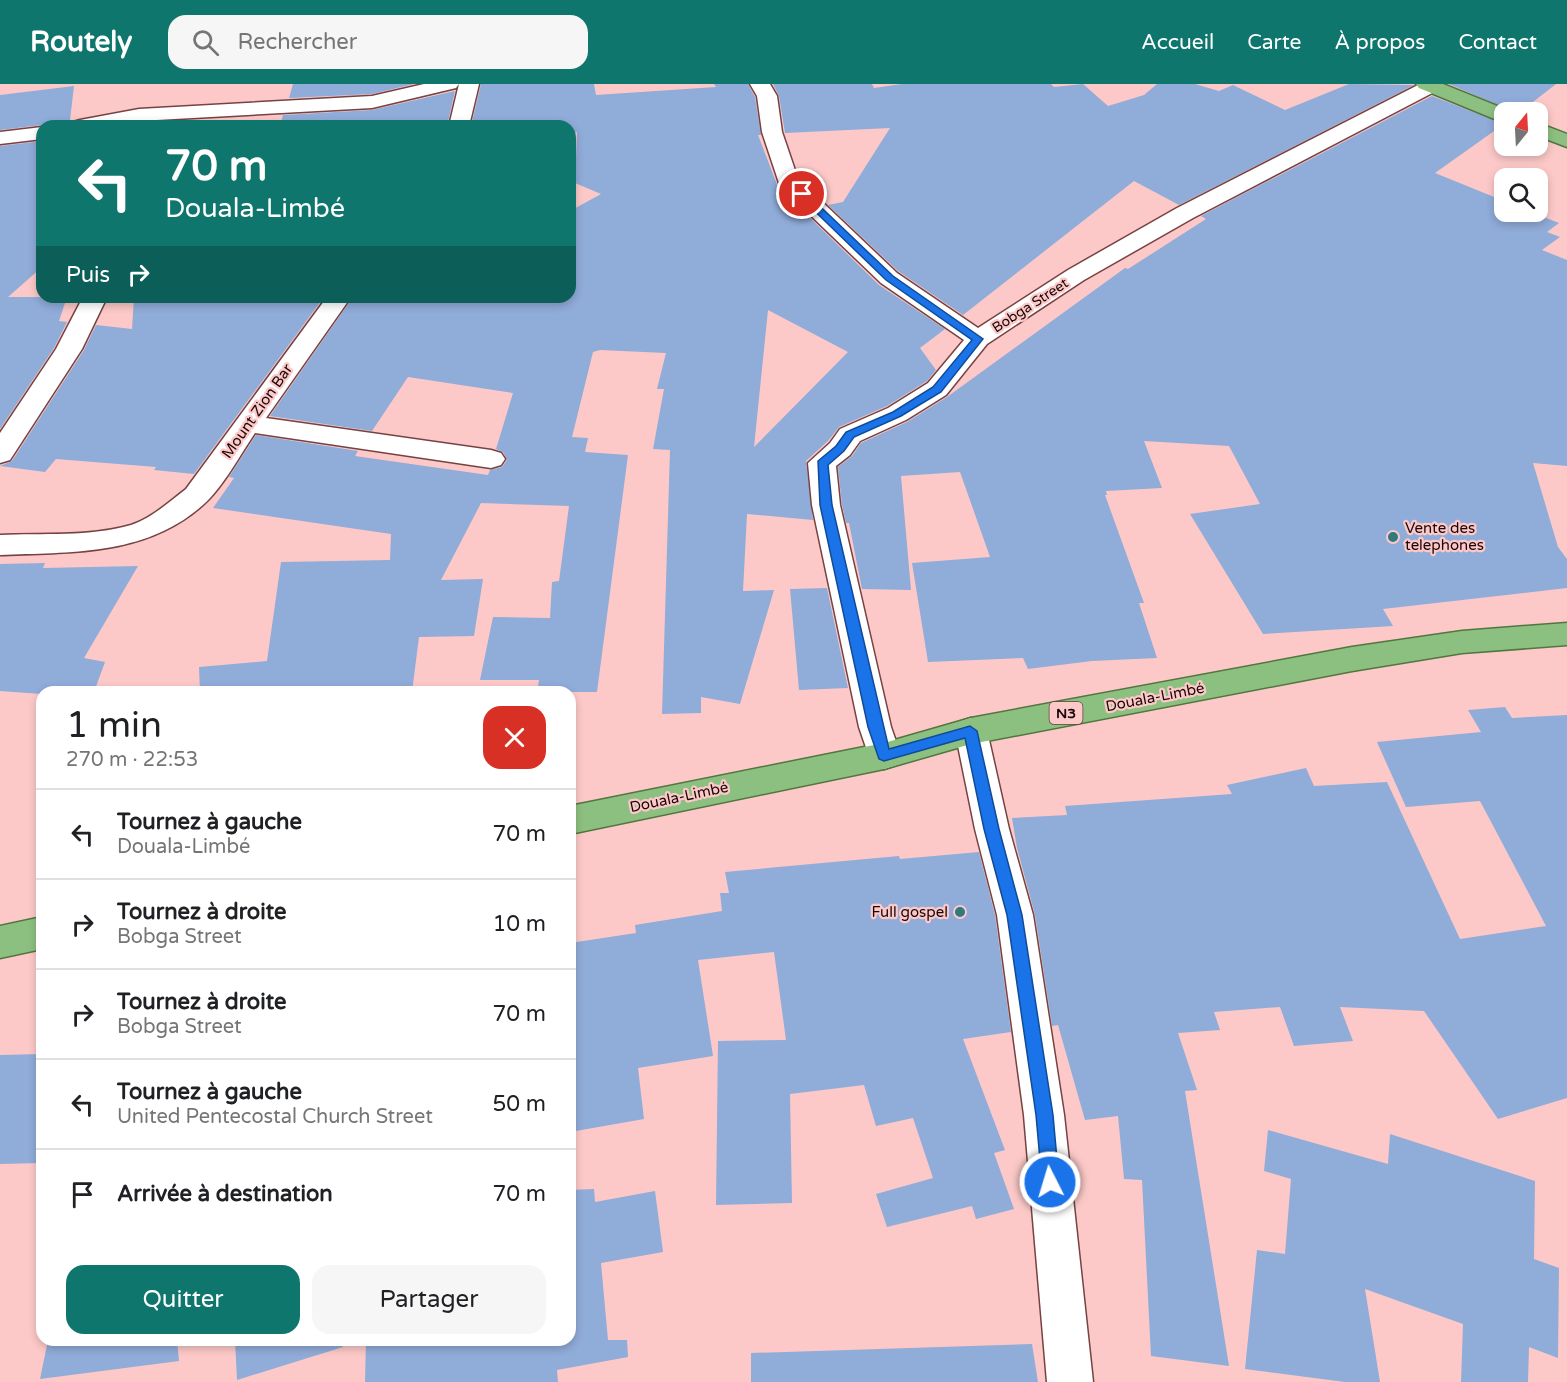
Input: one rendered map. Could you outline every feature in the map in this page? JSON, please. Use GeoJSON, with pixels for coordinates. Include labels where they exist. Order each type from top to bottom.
{"type":"FeatureCollection","features":[{"type":"Feature","properties":{"kind":"highway"},"geometry":{"type":"LineString","coordinates":[[1428,85],[1494,112]]}},
{"type":"Feature","properties":{"kind":"highway"},"geometry":{"type":"LineString","coordinates":[[1548,133],[1567,141]]}},
{"type":"Feature","properties":{"kind":"highway","name":"Douala-Limbé"},"geometry":{"type":"LineString","coordinates":[[576,819],[884,756],[970,731],[1363,657],[1462,642],[1567,634]]}},
{"type":"Feature","properties":{"kind":"highway"},"geometry":{"type":"LineString","coordinates":[[0,942],[36,934]]}},
{"type":"Feature","properties":{"kind":"street"},"geometry":{"type":"LineString","coordinates":[[150,120],[372,102],[449,84]]}},
{"type":"Feature","properties":{"kind":"street"},"geometry":{"type":"LineString","coordinates":[[460,120],[469,84]]}},
{"type":"Feature","properties":{"kind":"street"},"geometry":{"type":"LineString","coordinates":[[760,84],[767,96],[772,132],[788,181],[889,278],[978,339]]}},
{"type":"Feature","properties":{"kind":"street","name":"Bobga Street"},"geometry":{"type":"LineString","coordinates":[[884,756],[875,727],[826,505],[822,463],[840,449],[850,435],[897,414],[937,390],[978,339],[1076,275],[1185,213],[1428,85]]}},
{"type":"Feature","properties":{"kind":"street"},"geometry":{"type":"LineString","coordinates":[[0,138],[36,134]]}},
{"type":"Feature","properties":{"kind":"street"},"geometry":{"type":"LineString","coordinates":[[0,454],[69,349],[92,303]]}},
{"type":"Feature","properties":{"kind":"street","name":"Mount Zion Bar"},"geometry":{"type":"LineString","coordinates":[[0,545],[60,542],[134,534],[169,518],[196,496],[335,303]]}},
{"type":"Feature","properties":{"kind":"street"},"geometry":{"type":"LineString","coordinates":[[249,424],[491,459]]}},
{"type":"Feature","properties":{"kind":"street"},"geometry":{"type":"LineString","coordinates":[[970,731],[1017,927],[1044,1115],[1070,1382]]}},
{"type":"Feature","properties":{"kind":"building"},"geometry":{"type":"Polygon","coordinates":[[[293,84],[414,84],[372,94],[289,98],[293,84]]]}},
{"type":"Feature","properties":{"kind":"building"},"geometry":{"type":"Polygon","coordinates":[[[481,84],[594,84],[596,95],[716,87],[714,84],[748,84],[755,97],[761,135],[758,135],[778,187],[784,193],[792,212],[802,210],[879,285],[945,329],[920,348],[936,370],[927,381],[887,406],[839,427],[828,441],[806,461],[813,520],[747,514],[743,591],[774,590],[740,704],[701,697],[701,713],[662,714],[670,450],[653,449],[664,389],[657,389],[666,353],[600,350],[593,352],[572,437],[588,438],[585,452],[628,455],[597,692],[576,692],[576,686],[538,686],[539,680],[480,680],[493,617],[550,618],[552,582],[559,581],[569,506],[481,503],[441,580],[483,579],[474,636],[419,637],[413,686],[200,686],[199,667],[267,661],[281,562],[390,560],[391,534],[213,508],[234,478],[229,477],[256,435],[358,451],[355,456],[488,475],[490,470],[502,467],[507,460],[503,452],[496,449],[513,393],[408,377],[372,431],[270,416],[349,303],[576,303],[576,208],[601,194],[576,183],[576,120],[472,120],[481,84]],[[768,310],[754,447],[848,352],[768,310]]]}},
{"type":"Feature","properties":{"kind":"building"},"geometry":{"type":"Polygon","coordinates":[[[773,84],[872,84],[874,88],[902,84],[1051,84],[1054,87],[1083,84],[1108,106],[1144,95],[1157,84],[1195,84],[1219,91],[1233,85],[1285,110],[1349,84],[1414,85],[1179,205],[1134,181],[963,315],[898,271],[828,205],[843,202],[890,128],[785,133],[779,96],[773,84]]]}},
{"type":"Feature","properties":{"kind":"building"},"geometry":{"type":"Polygon","coordinates":[[[1449,84],[1556,84],[1533,102],[1494,103],[1449,84]]]}},
{"type":"Feature","properties":{"kind":"building"},"geometry":{"type":"Polygon","coordinates":[[[74,86],[70,120],[36,120],[36,126],[0,130],[0,95],[74,86]]]}},
{"type":"Feature","properties":{"kind":"building"},"geometry":{"type":"Polygon","coordinates":[[[455,91],[448,120],[282,120],[283,115],[372,110],[455,91]]]}},
{"type":"Feature","properties":{"kind":"building"},"geometry":{"type":"Polygon","coordinates":[[[1432,96],[1494,120],[1494,131],[1435,173],[1494,197],[1494,222],[1548,222],[1548,219],[1559,223],[1547,232],[1560,237],[1542,250],[1567,260],[1567,466],[1533,463],[1558,547],[1567,559],[1567,588],[1383,609],[1393,626],[1263,634],[1190,514],[1260,504],[1229,446],[1144,441],[1162,488],[1106,491],[1107,495],[1105,495],[1144,603],[1139,603],[1157,658],[1092,661],[1028,669],[1023,658],[928,662],[912,563],[990,557],[960,472],[901,476],[911,590],[862,589],[849,523],[846,523],[842,505],[838,467],[852,456],[861,443],[907,422],[947,397],[1125,268],[1128,269],[1206,219],[1201,216],[1432,96]]]}},
{"type":"Feature","properties":{"kind":"building"},"geometry":{"type":"Polygon","coordinates":[[[36,142],[36,272],[8,297],[36,297],[36,303],[65,303],[59,321],[67,322],[54,348],[0,429],[0,146],[36,142]]]}},
{"type":"Feature","properties":{"kind":"building"},"geometry":{"type":"Polygon","coordinates":[[[134,303],[320,303],[194,474],[154,470],[156,467],[56,459],[45,472],[0,466],[12,461],[84,350],[96,325],[132,329],[134,303]]]}},
{"type":"Feature","properties":{"kind":"building"},"geometry":{"type":"Polygon","coordinates":[[[45,563],[43,568],[138,566],[84,658],[105,662],[96,686],[36,686],[36,694],[0,691],[0,564],[45,563]]]}},
{"type":"Feature","properties":{"kind":"building"},"geometry":{"type":"Polygon","coordinates":[[[827,588],[848,688],[799,690],[790,589],[827,588]]]}},
{"type":"Feature","properties":{"kind":"building"},"geometry":{"type":"Polygon","coordinates":[[[1505,707],[1512,718],[1567,715],[1567,1098],[1498,1119],[1424,1011],[1340,1007],[1353,1041],[1294,1046],[1280,1007],[1214,1012],[1220,1030],[1178,1033],[1197,1090],[1185,1091],[1229,1366],[1151,1356],[1142,1180],[1124,1179],[1118,1116],[1085,1120],[1058,1025],[1052,1026],[1035,915],[1017,848],[1012,818],[1067,815],[1065,806],[1232,794],[1227,785],[1306,768],[1314,786],[1387,782],[1460,939],[1546,926],[1480,801],[1406,807],[1377,742],[1481,732],[1468,710],[1505,707]]]}},
{"type":"Feature","properties":{"kind":"building"},"geometry":{"type":"Polygon","coordinates":[[[979,852],[995,915],[1011,1032],[963,1039],[1005,1150],[994,1153],[1014,1209],[976,1219],[972,1206],[887,1227],[876,1194],[933,1178],[913,1118],[876,1126],[864,1085],[790,1094],[792,1203],[716,1205],[718,1041],[786,1040],[774,952],[698,960],[713,1056],[638,1068],[644,1119],[576,1131],[576,942],[636,933],[635,925],[722,911],[720,893],[729,893],[725,872],[899,856],[900,859],[979,852]]]}},
{"type":"Feature","properties":{"kind":"building"},"geometry":{"type":"Polygon","coordinates":[[[36,1054],[36,1163],[0,1164],[0,1055],[36,1054]]]}},
{"type":"Feature","properties":{"kind":"building"},"geometry":{"type":"Polygon","coordinates":[[[1268,1130],[1388,1164],[1390,1134],[1535,1181],[1534,1259],[1559,1268],[1558,1358],[1529,1347],[1528,1382],[1461,1382],[1463,1324],[1365,1289],[1380,1382],[1345,1382],[1245,1369],[1257,1250],[1285,1254],[1291,1179],[1264,1171],[1268,1130]]]}},
{"type":"Feature","properties":{"kind":"building"},"geometry":{"type":"Polygon","coordinates":[[[594,1189],[595,1202],[655,1191],[663,1252],[601,1263],[608,1340],[627,1340],[628,1357],[557,1370],[558,1382],[365,1382],[366,1346],[576,1346],[576,1190],[594,1189]]]}},
{"type":"Feature","properties":{"kind":"building"},"geometry":{"type":"Polygon","coordinates":[[[1032,1344],[1038,1382],[751,1382],[751,1353],[1032,1344]]]}},
{"type":"Feature","properties":{"kind":"building"},"geometry":{"type":"Polygon","coordinates":[[[47,1346],[178,1346],[179,1361],[40,1379],[47,1346]]]}},
{"type":"Feature","properties":{"kind":"building"},"geometry":{"type":"Polygon","coordinates":[[[235,1346],[343,1346],[343,1347],[237,1380],[235,1346]]]}},
{"type":"Feature","properties":{"kind":"place","name":"Vente des telephones"},"geometry":{"type":"Point","coordinates":[1393,537]}},
{"type":"Feature","properties":{"kind":"place","name":"Full gospel"},"geometry":{"type":"Point","coordinates":[960,912]}},
{"type":"Feature","properties":{"kind":"route"},"geometry":{"type":"LineString","coordinates":[[802,194],[889,278],[978,339],[937,390],[897,414],[850,435],[840,449],[822,463],[826,505],[875,727],[884,756],[970,731],[992,829],[1015,915],[1044,1115],[1050,1182]]}}]}
